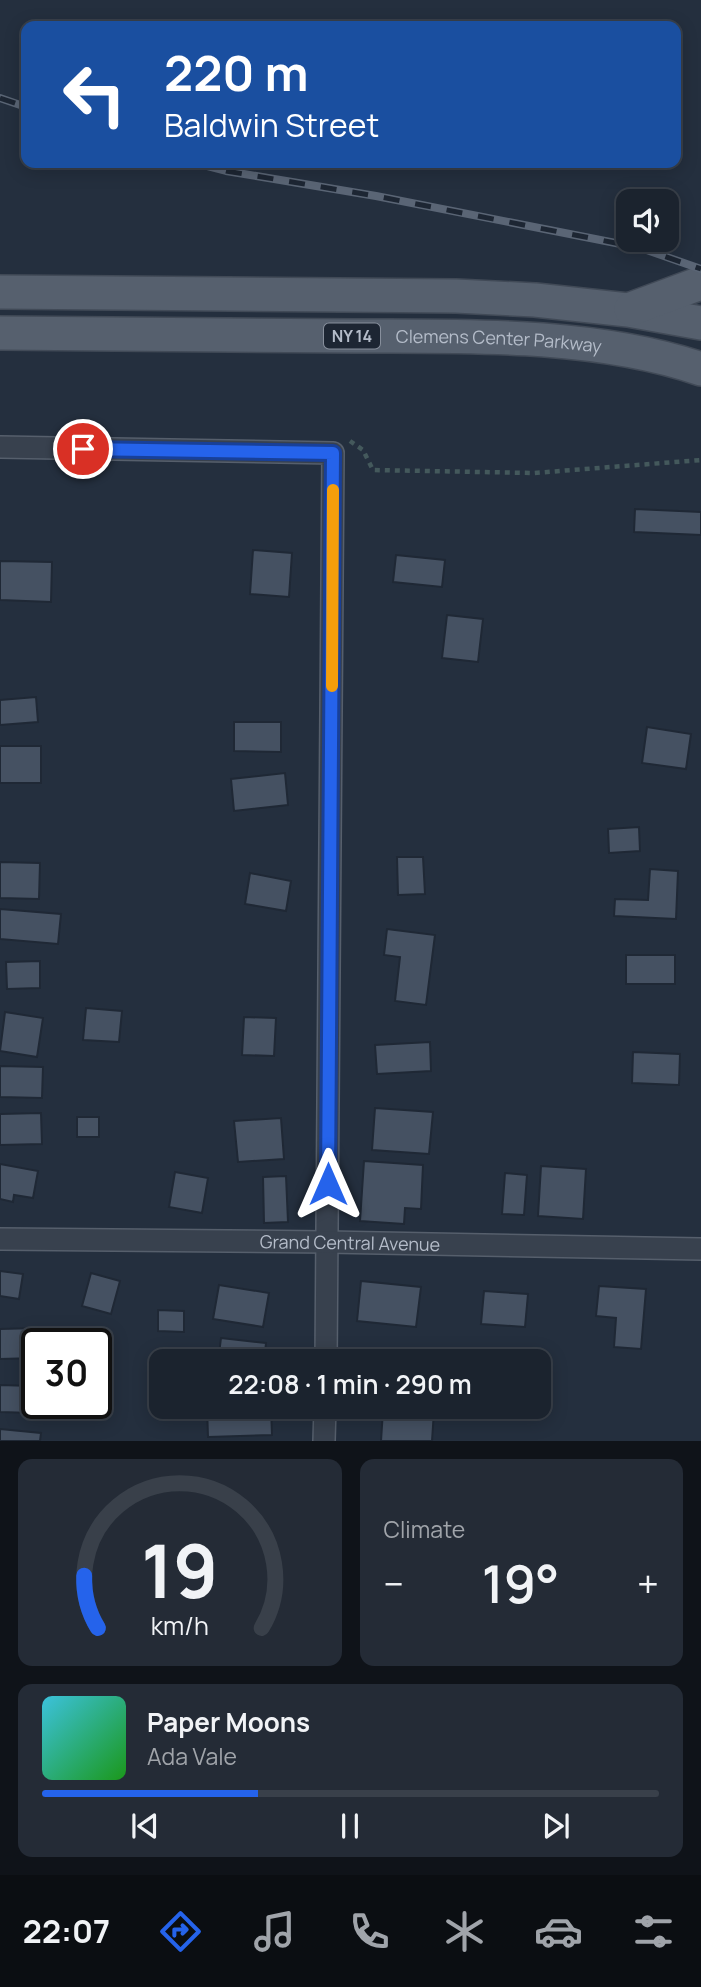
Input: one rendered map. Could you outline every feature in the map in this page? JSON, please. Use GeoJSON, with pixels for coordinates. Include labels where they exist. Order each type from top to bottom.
{"type":"FeatureCollection","features":[{"type":"Feature","properties":{"kind":"main road"},"geometry":{"type":"LineString","coordinates":[[628,310],[701,283]]}},
{"type":"Feature","properties":{"kind":"main road"},"geometry":{"type":"LineString","coordinates":[[0,292],[456,296],[535,300],[628,310],[701,323]]}},
{"type":"Feature","properties":{"kind":"main road","name":"Clemens Center Parkway"},"geometry":{"type":"LineString","coordinates":[[0,333],[496,338],[566,342],[647,354],[701,369]]}},
{"type":"Feature","properties":{"kind":"street"},"geometry":{"type":"LineString","coordinates":[[0,447],[333,453],[326,1349]]}},
{"type":"Feature","properties":{"kind":"street","name":"Grand Central Avenue"},"geometry":{"type":"LineString","coordinates":[[0,1240],[328,1242],[701,1249]]}},
{"type":"Feature","properties":{"kind":"street"},"geometry":{"type":"LineString","coordinates":[[324,1441],[325,1419]]}},
{"type":"Feature","properties":{"kind":"building"},"geometry":{"type":"Polygon","coordinates":[[[635,509],[701,512],[701,535],[634,532],[635,509]]]}},
{"type":"Feature","properties":{"kind":"building"},"geometry":{"type":"Polygon","coordinates":[[[253,550],[292,553],[289,597],[250,594],[253,550]]]}},
{"type":"Feature","properties":{"kind":"building"},"geometry":{"type":"Polygon","coordinates":[[[396,555],[445,560],[442,587],[393,582],[396,555]]]}},
{"type":"Feature","properties":{"kind":"building"},"geometry":{"type":"Polygon","coordinates":[[[0,561],[52,562],[51,602],[0,600],[0,561]]]}},
{"type":"Feature","properties":{"kind":"building"},"geometry":{"type":"Polygon","coordinates":[[[447,615],[483,619],[478,662],[442,658],[447,615]]]}},
{"type":"Feature","properties":{"kind":"building"},"geometry":{"type":"Polygon","coordinates":[[[36,697],[38,722],[0,725],[0,700],[36,697]]]}},
{"type":"Feature","properties":{"kind":"building"},"geometry":{"type":"Polygon","coordinates":[[[234,722],[281,722],[281,752],[234,751],[234,722]]]}},
{"type":"Feature","properties":{"kind":"building"},"geometry":{"type":"Polygon","coordinates":[[[647,727],[691,734],[686,769],[642,763],[647,727]]]}},
{"type":"Feature","properties":{"kind":"building"},"geometry":{"type":"Polygon","coordinates":[[[0,746],[41,746],[41,783],[0,783],[0,746]]]}},
{"type":"Feature","properties":{"kind":"building"},"geometry":{"type":"Polygon","coordinates":[[[285,773],[288,805],[234,811],[231,779],[285,773]]]}},
{"type":"Feature","properties":{"kind":"building"},"geometry":{"type":"Polygon","coordinates":[[[639,827],[640,851],[609,853],[608,829],[639,827]]]}},
{"type":"Feature","properties":{"kind":"building"},"geometry":{"type":"Polygon","coordinates":[[[397,857],[423,857],[425,894],[398,895],[397,857]]]}},
{"type":"Feature","properties":{"kind":"building"},"geometry":{"type":"Polygon","coordinates":[[[0,862],[40,863],[39,899],[0,898],[0,862]]]}},
{"type":"Feature","properties":{"kind":"building"},"geometry":{"type":"Polygon","coordinates":[[[650,869],[678,871],[676,919],[614,916],[615,899],[648,900],[650,869]]]}},
{"type":"Feature","properties":{"kind":"building"},"geometry":{"type":"Polygon","coordinates":[[[250,873],[291,881],[286,911],[245,904],[250,873]]]}},
{"type":"Feature","properties":{"kind":"building"},"geometry":{"type":"Polygon","coordinates":[[[0,909],[61,914],[58,944],[0,939],[0,909]]]}},
{"type":"Feature","properties":{"kind":"building"},"geometry":{"type":"Polygon","coordinates":[[[387,929],[435,935],[426,1005],[395,1001],[400,957],[384,955],[387,929]]]}},
{"type":"Feature","properties":{"kind":"building"},"geometry":{"type":"Polygon","coordinates":[[[626,955],[675,955],[675,984],[626,984],[626,955]]]}},
{"type":"Feature","properties":{"kind":"building"},"geometry":{"type":"Polygon","coordinates":[[[40,961],[40,988],[7,989],[6,962],[40,961]]]}},
{"type":"Feature","properties":{"kind":"building"},"geometry":{"type":"Polygon","coordinates":[[[86,1008],[122,1011],[119,1042],[83,1040],[86,1008]]]}},
{"type":"Feature","properties":{"kind":"building"},"geometry":{"type":"Polygon","coordinates":[[[5,1012],[43,1018],[37,1057],[0,1051],[5,1012]]]}},
{"type":"Feature","properties":{"kind":"building"},"geometry":{"type":"Polygon","coordinates":[[[244,1017],[276,1018],[274,1056],[242,1055],[244,1017]]]}},
{"type":"Feature","properties":{"kind":"building"},"geometry":{"type":"Polygon","coordinates":[[[430,1042],[431,1071],[377,1074],[375,1045],[430,1042]]]}},
{"type":"Feature","properties":{"kind":"building"},"geometry":{"type":"Polygon","coordinates":[[[633,1052],[680,1054],[679,1085],[632,1083],[633,1052]]]}},
{"type":"Feature","properties":{"kind":"building"},"geometry":{"type":"Polygon","coordinates":[[[0,1066],[43,1067],[42,1098],[0,1097],[0,1066]]]}},
{"type":"Feature","properties":{"kind":"building"},"geometry":{"type":"Polygon","coordinates":[[[375,1108],[433,1112],[429,1154],[372,1150],[375,1108]]]}},
{"type":"Feature","properties":{"kind":"building"},"geometry":{"type":"Polygon","coordinates":[[[41,1113],[42,1144],[0,1145],[0,1114],[41,1113]]]}},
{"type":"Feature","properties":{"kind":"building"},"geometry":{"type":"Polygon","coordinates":[[[77,1117],[99,1117],[99,1137],[77,1137],[77,1117]]]}},
{"type":"Feature","properties":{"kind":"building"},"geometry":{"type":"Polygon","coordinates":[[[281,1118],[284,1159],[238,1162],[234,1121],[281,1118]]]}},
{"type":"Feature","properties":{"kind":"building"},"geometry":{"type":"Polygon","coordinates":[[[364,1161],[423,1165],[421,1209],[405,1208],[404,1224],[360,1221],[364,1161]]]}},
{"type":"Feature","properties":{"kind":"building"},"geometry":{"type":"Polygon","coordinates":[[[0,1164],[38,1171],[33,1198],[14,1195],[13,1202],[0,1199],[0,1164]]]}},
{"type":"Feature","properties":{"kind":"building"},"geometry":{"type":"Polygon","coordinates":[[[541,1166],[586,1169],[583,1219],[538,1216],[541,1166]]]}},
{"type":"Feature","properties":{"kind":"building"},"geometry":{"type":"Polygon","coordinates":[[[175,1172],[208,1178],[202,1213],[169,1207],[175,1172]]]}},
{"type":"Feature","properties":{"kind":"building"},"geometry":{"type":"Polygon","coordinates":[[[505,1173],[527,1175],[524,1215],[502,1214],[505,1173]]]}},
{"type":"Feature","properties":{"kind":"building"},"geometry":{"type":"Polygon","coordinates":[[[286,1176],[288,1222],[264,1223],[263,1177],[286,1176]]]}},
{"type":"Feature","properties":{"kind":"building"},"geometry":{"type":"Polygon","coordinates":[[[0,1271],[23,1274],[19,1299],[0,1296],[0,1271]]]}},
{"type":"Feature","properties":{"kind":"building"},"geometry":{"type":"Polygon","coordinates":[[[91,1273],[120,1281],[111,1314],[82,1306],[91,1273]]]}},
{"type":"Feature","properties":{"kind":"building"},"geometry":{"type":"Polygon","coordinates":[[[361,1281],[421,1287],[416,1327],[357,1321],[361,1281]]]}},
{"type":"Feature","properties":{"kind":"building"},"geometry":{"type":"Polygon","coordinates":[[[219,1285],[269,1293],[263,1327],[213,1319],[219,1285]]]}},
{"type":"Feature","properties":{"kind":"building"},"geometry":{"type":"Polygon","coordinates":[[[599,1286],[646,1289],[641,1349],[614,1347],[616,1318],[596,1316],[599,1286]]]}},
{"type":"Feature","properties":{"kind":"building"},"geometry":{"type":"Polygon","coordinates":[[[484,1291],[528,1294],[525,1327],[481,1324],[484,1291]]]}},
{"type":"Feature","properties":{"kind":"building"},"geometry":{"type":"Polygon","coordinates":[[[158,1310],[184,1311],[184,1332],[158,1331],[158,1310]]]}},
{"type":"Feature","properties":{"kind":"building"},"geometry":{"type":"Polygon","coordinates":[[[21,1328],[21,1358],[0,1359],[0,1329],[21,1328]]]}},
{"type":"Feature","properties":{"kind":"building"},"geometry":{"type":"Polygon","coordinates":[[[221,1338],[266,1343],[265,1349],[220,1349],[221,1338]]]}},
{"type":"Feature","properties":{"kind":"building"},"geometry":{"type":"Polygon","coordinates":[[[0,1385],[21,1386],[21,1413],[0,1412],[0,1385]]]}},
{"type":"Feature","properties":{"kind":"building"},"geometry":{"type":"Polygon","coordinates":[[[207,1419],[271,1419],[272,1435],[208,1437],[207,1419]]]}},
{"type":"Feature","properties":{"kind":"building"},"geometry":{"type":"Polygon","coordinates":[[[382,1419],[433,1419],[432,1441],[381,1441],[382,1419]]]}},
{"type":"Feature","properties":{"kind":"building"},"geometry":{"type":"Polygon","coordinates":[[[0,1429],[41,1433],[40,1441],[0,1441],[0,1429]]]}},
{"type":"Feature","properties":{"kind":"railway"},"geometry":{"type":"LineString","coordinates":[[0,98],[21,105]]}},
{"type":"Feature","properties":{"kind":"railway"},"geometry":{"type":"LineString","coordinates":[[214,168],[376,196],[641,248],[701,269]]}},
{"type":"Feature","properties":{"kind":"slow traffic"},"geometry":{"type":"LineString","coordinates":[[332,686],[333,490]]}},
{"type":"Feature","properties":{"kind":"route"},"geometry":{"type":"LineString","coordinates":[[83,449],[333,453],[328,1184]]}}]}
